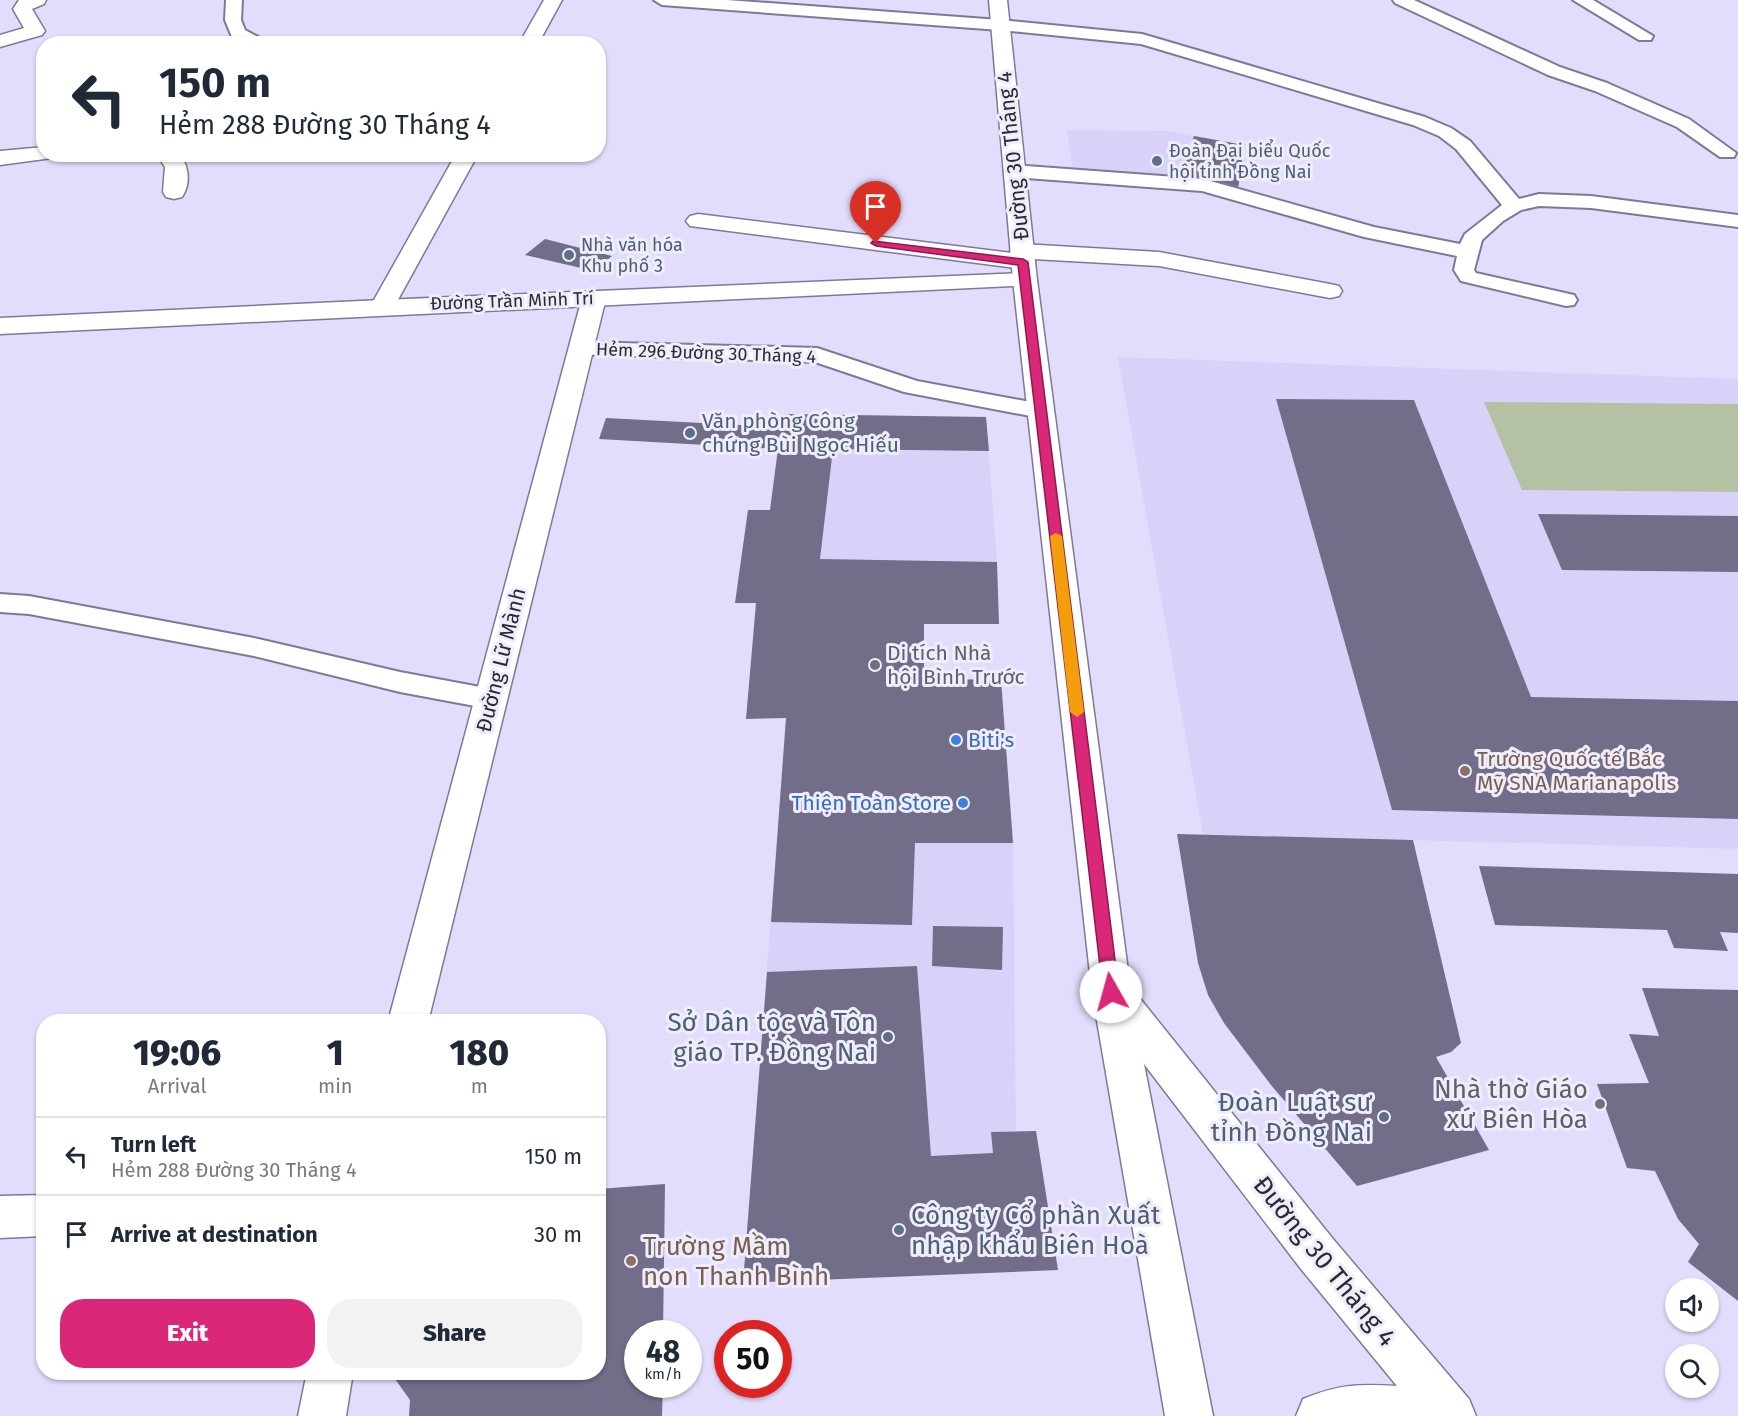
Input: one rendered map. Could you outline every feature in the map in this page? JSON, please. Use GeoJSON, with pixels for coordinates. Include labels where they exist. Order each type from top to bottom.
{"type":"FeatureCollection","features":[{"type":"Feature","properties":{"kind":"street"},"geometry":{"type":"LineString","coordinates":[[0,41],[35,31],[22,9],[26,4],[38,0]]}},
{"type":"Feature","properties":{"kind":"street"},"geometry":{"type":"LineString","coordinates":[[533,36],[553,0]]}},
{"type":"Feature","properties":{"kind":"street","name":"Đường 30 Tháng 4"},"geometry":{"type":"LineString","coordinates":[[998,0],[1023,264],[1111,992],[1189,1416]]}},
{"type":"Feature","properties":{"kind":"street"},"geometry":{"type":"LineString","coordinates":[[0,158],[36,154]]}},
{"type":"Feature","properties":{"kind":"street"},"geometry":{"type":"LineString","coordinates":[[174,192],[176,162]]}},
{"type":"Feature","properties":{"kind":"street"},"geometry":{"type":"LineString","coordinates":[[382,307],[462,162]]}},
{"type":"Feature","properties":{"kind":"street"},"geometry":{"type":"LineString","coordinates":[[698,221],[1023,264],[1159,260],[1330,291]]}},
{"type":"Feature","properties":{"kind":"street","name":"Đường Trần Minh Trí"},"geometry":{"type":"LineString","coordinates":[[0,326],[594,298],[1023,264]]}},
{"type":"Feature","properties":{"kind":"street","name":"Đường Lữ Mành"},"geometry":{"type":"LineString","coordinates":[[410,1014],[594,298]]}},
{"type":"Feature","properties":{"kind":"street","name":"Đường 30 Tháng 4"},"geometry":{"type":"LineString","coordinates":[[1111,992],[1317,1254],[1452,1416]]}},
{"type":"Feature","properties":{"kind":"street"},"geometry":{"type":"LineString","coordinates":[[0,1217],[36,1215]]}},
{"type":"Feature","properties":{"kind":"street"},"geometry":{"type":"LineString","coordinates":[[322,1416],[329,1380]]}},
{"type":"Feature","properties":{"kind":"street"},"geometry":{"type":"LineString","coordinates":[[1320,1416],[1355,1407],[1407,1410],[1426,1416]]}},
{"type":"Feature","properties":{"kind":"lane"},"geometry":{"type":"LineString","coordinates":[[234,0],[233,20],[238,33],[245,36]]}},
{"type":"Feature","properties":{"kind":"lane"},"geometry":{"type":"LineString","coordinates":[[662,0],[1000,25],[1122,36],[1160,42],[1224,64],[1419,121],[1445,132],[1463,145],[1514,206]]}},
{"type":"Feature","properties":{"kind":"lane"},"geometry":{"type":"LineString","coordinates":[[1401,0],[1554,72],[1601,87],[1683,123],[1727,153]]}},
{"type":"Feature","properties":{"kind":"lane"},"geometry":{"type":"LineString","coordinates":[[1581,0],[1645,36]]}},
{"type":"Feature","properties":{"kind":"lane"},"geometry":{"type":"LineString","coordinates":[[1014,171],[1203,185],[1371,233],[1469,252]]}},
{"type":"Feature","properties":{"kind":"lane"},"geometry":{"type":"LineString","coordinates":[[1566,300],[1468,277],[1464,270],[1472,238],[1496,217],[1514,206],[1539,200],[1564,200],[1738,221]]}},
{"type":"Feature","properties":{"kind":"lane","name":"Hẻm 296 Đường 30 Tháng 4"},"geometry":{"type":"LineString","coordinates":[[580,349],[817,356],[912,387],[1041,411]]}},
{"type":"Feature","properties":{"kind":"lane"},"geometry":{"type":"LineString","coordinates":[[0,603],[29,605],[254,647],[400,682],[491,699]]}},
{"type":"Feature","properties":{"kind":"shaded area","name":"Đoàn Đại biểu Quốc hội tỉnh Đồng Nai"},"geometry":{"type":"Polygon","coordinates":[[[1067,130],[1166,131],[1244,145],[1238,190],[1073,172],[1067,130]]]}},
{"type":"Feature","properties":{"kind":"shaded area","name":"Trường Quốc tế Bắc Mỹ SNA Marianapolis"},"geometry":{"type":"Polygon","coordinates":[[[1118,357],[1738,379],[1738,849],[1413,840],[1461,1043],[1451,1052],[1436,1057],[1271,1085],[1224,1023],[1208,995],[1203,834],[1118,357]]]}},
{"type":"Feature","properties":{"kind":"shaded area"},"geometry":{"type":"Polygon","coordinates":[[[782,414],[986,417],[997,562],[997,607],[735,603],[748,510],[770,510],[782,414]]]}},
{"type":"Feature","properties":{"kind":"shaded area","name":"Sở Dân tộc và Tôn giáo TP. Đồng Nai"},"geometry":{"type":"Polygon","coordinates":[[[786,718],[915,843],[1013,843],[1016,1131],[1036,1131],[1044,1181],[750,1190],[786,718]]]}},
{"type":"Feature","properties":{"kind":"green space"},"geometry":{"type":"Polygon","coordinates":[[[1484,402],[1738,404],[1738,492],[1522,490],[1484,402]]]}},
{"type":"Feature","properties":{"kind":"building"},"geometry":{"type":"Polygon","coordinates":[[[1194,136],[1244,145],[1238,190],[1180,180],[1194,136]]]}},
{"type":"Feature","properties":{"kind":"building","name":"Nhà văn hóa Khu phố 3"},"geometry":{"type":"Polygon","coordinates":[[[545,239],[612,256],[594,271],[525,255],[545,239]]]}},
{"type":"Feature","properties":{"kind":"building"},"geometry":{"type":"Polygon","coordinates":[[[1276,399],[1414,400],[1531,697],[1738,701],[1738,819],[1392,810],[1276,399]]]}},
{"type":"Feature","properties":{"kind":"building"},"geometry":{"type":"Polygon","coordinates":[[[782,414],[986,417],[989,451],[833,449],[820,559],[997,562],[999,624],[924,624],[924,680],[1001,679],[1013,843],[915,843],[912,925],[771,922],[786,718],[746,719],[756,603],[735,603],[748,510],[770,510],[778,449],[599,439],[606,418],[780,427],[782,414]]]}},
{"type":"Feature","properties":{"kind":"building"},"geometry":{"type":"Polygon","coordinates":[[[1538,514],[1738,516],[1738,572],[1562,570],[1538,514]]]}},
{"type":"Feature","properties":{"kind":"building"},"geometry":{"type":"Polygon","coordinates":[[[1177,834],[1413,840],[1461,1043],[1451,1052],[1436,1057],[1489,1150],[1357,1186],[1271,1085],[1224,1023],[1208,995],[1198,963],[1177,834]]]}},
{"type":"Feature","properties":{"kind":"building"},"geometry":{"type":"Polygon","coordinates":[[[1479,866],[1738,874],[1738,933],[1720,932],[1728,951],[1674,948],[1667,930],[1495,925],[1479,866]]]}},
{"type":"Feature","properties":{"kind":"building"},"geometry":{"type":"Polygon","coordinates":[[[933,926],[1003,927],[1002,970],[932,966],[933,926]]]}},
{"type":"Feature","properties":{"kind":"building"},"geometry":{"type":"Polygon","coordinates":[[[917,966],[931,1156],[993,1153],[991,1132],[1036,1131],[1058,1270],[743,1283],[767,972],[917,966]]]}},
{"type":"Feature","properties":{"kind":"building"},"geometry":{"type":"Polygon","coordinates":[[[1642,988],[1738,990],[1738,1301],[1719,1286],[1719,1278],[1709,1278],[1688,1262],[1699,1244],[1678,1219],[1655,1171],[1627,1168],[1597,1084],[1649,1083],[1629,1034],[1659,1036],[1642,988]]]}},
{"type":"Feature","properties":{"kind":"building","name":"Trường Mầm non Thanh Bình"},"geometry":{"type":"Polygon","coordinates":[[[665,1184],[663,1320],[624,1320],[624,1398],[663,1398],[662,1416],[409,1416],[410,1400],[396,1380],[606,1380],[606,1188],[665,1184]]]}},
{"type":"Feature","properties":{"kind":"slow traffic"},"geometry":{"type":"LineString","coordinates":[[1056,536],[1077,712]]}},
{"type":"Feature","properties":{"kind":"place","name":"Đoàn Đại biểu Quốc hội tỉnh Đồng Nai"},"geometry":{"type":"Point","coordinates":[1157,161]}},
{"type":"Feature","properties":{"kind":"place","name":"Nhà văn hóa Khu phố 3"},"geometry":{"type":"Point","coordinates":[569,255]}},
{"type":"Feature","properties":{"kind":"place","name":"Văn phòng Công chứng Bùi Ngọc Hiếu"},"geometry":{"type":"Point","coordinates":[690,433]}},
{"type":"Feature","properties":{"kind":"place","name":"Di tích Nhà hội Bình Trước"},"geometry":{"type":"Point","coordinates":[875,665]}},
{"type":"Feature","properties":{"kind":"place","name":"Biti's"},"geometry":{"type":"Point","coordinates":[956,740]}},
{"type":"Feature","properties":{"kind":"place","name":"Trường Quốc tế Bắc Mỹ SNA Marianapolis"},"geometry":{"type":"Point","coordinates":[1465,771]}},
{"type":"Feature","properties":{"kind":"place","name":"Thiện Toàn Store"},"geometry":{"type":"Point","coordinates":[963,803]}},
{"type":"Feature","properties":{"kind":"place","name":"Sở Dân tộc và Tôn giáo TP. Đồng Nai"},"geometry":{"type":"Point","coordinates":[888,1037]}},
{"type":"Feature","properties":{"kind":"place","name":"Nhà thờ Giáo xứ Biên Hòa"},"geometry":{"type":"Point","coordinates":[1600,1104]}},
{"type":"Feature","properties":{"kind":"place","name":"Đoàn Luật sư tỉnh Đồng Nai"},"geometry":{"type":"Point","coordinates":[1384,1117]}},
{"type":"Feature","properties":{"kind":"place","name":"Công ty Cổ phần Xuất nhập khẩu Biên Hoà"},"geometry":{"type":"Point","coordinates":[899,1230]}},
{"type":"Feature","properties":{"kind":"place","name":"Trường Mầm non Thanh Bình"},"geometry":{"type":"Point","coordinates":[631,1261]}},
{"type":"Feature","properties":{"kind":"route"},"geometry":{"type":"LineString","coordinates":[[876,243],[1023,262],[1111,992]]}}]}
